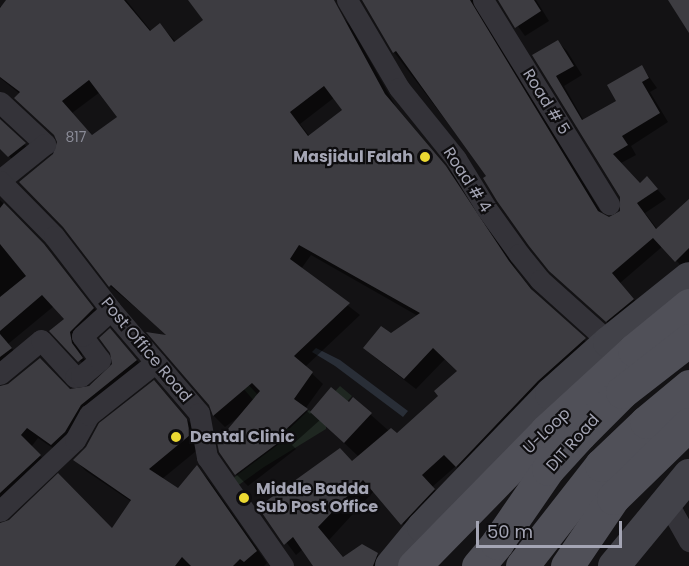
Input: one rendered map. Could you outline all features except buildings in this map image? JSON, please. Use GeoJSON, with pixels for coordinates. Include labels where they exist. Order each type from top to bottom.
{"type":"FeatureCollection","features":[{"type":"Feature","properties":{"kind":"main road","name":"U-Loop"},"geometry":{"type":"LineString","coordinates":[[414,566],[546,431],[634,350],[689,305]]}},
{"type":"Feature","properties":{"kind":"main road","name":"DIT Road"},"geometry":{"type":"LineString","coordinates":[[478,566],[497,543],[548,469],[580,434],[622,392],[689,339]]}},
{"type":"Feature","properties":{"kind":"main road"},"geometry":{"type":"LineString","coordinates":[[522,566],[601,465],[689,386]]}},
{"type":"Feature","properties":{"kind":"main road"},"geometry":{"type":"LineString","coordinates":[[567,566],[613,498],[689,424]]}},
{"type":"Feature","properties":{"kind":"street","name":"Road # 4"},"geometry":{"type":"LineString","coordinates":[[347,0],[399,88],[456,159],[486,208],[519,254],[540,280],[609,342]]}},
{"type":"Feature","properties":{"kind":"street","name":"Road # 5"},"geometry":{"type":"LineString","coordinates":[[483,0],[609,204]]}},
{"type":"Feature","properties":{"kind":"street","name":"Post Office Road"},"geometry":{"type":"LineString","coordinates":[[0,102],[45,144],[0,180],[54,237],[111,310],[199,413],[207,456],[284,566]]}},
{"type":"Feature","properties":{"kind":"street"},"geometry":{"type":"LineString","coordinates":[[391,566],[423,527],[551,394],[609,342],[689,278]]}},
{"type":"Feature","properties":{"kind":"street"},"geometry":{"type":"LineString","coordinates":[[0,374],[41,340],[75,377],[81,376],[100,360],[82,336],[111,310]]}},
{"type":"Feature","properties":{"kind":"street"},"geometry":{"type":"LineString","coordinates":[[0,511],[75,440],[89,415],[156,362]]}},
{"type":"Feature","properties":{"kind":"street"},"geometry":{"type":"LineString","coordinates":[[614,566],[689,475]]}},
{"type":"Feature","properties":{"kind":"street"},"geometry":{"type":"LineString","coordinates":[[667,502],[689,541]]}},
{"type":"Feature","properties":{"kind":"shaded area"},"geometry":{"type":"Polygon","coordinates":[[[316,348],[340,360],[408,411],[403,417],[335,366],[312,352],[316,348]]]}},
{"type":"Feature","properties":{"kind":"shaded area"},"geometry":{"type":"Polygon","coordinates":[[[245,381],[289,429],[309,410],[314,414],[340,386],[352,396],[326,426],[326,429],[233,489],[228,482],[287,438],[241,386],[245,381]]]}},
{"type":"Feature","properties":{"kind":"place","name":"Masjidul Falah"},"geometry":{"type":"Point","coordinates":[425,157]}},
{"type":"Feature","properties":{"kind":"place","name":"Dental Clinic"},"geometry":{"type":"Point","coordinates":[176,437]}},
{"type":"Feature","properties":{"kind":"place","name":"Middle Badda Sub Post Office"},"geometry":{"type":"Point","coordinates":[244,498]}}]}
